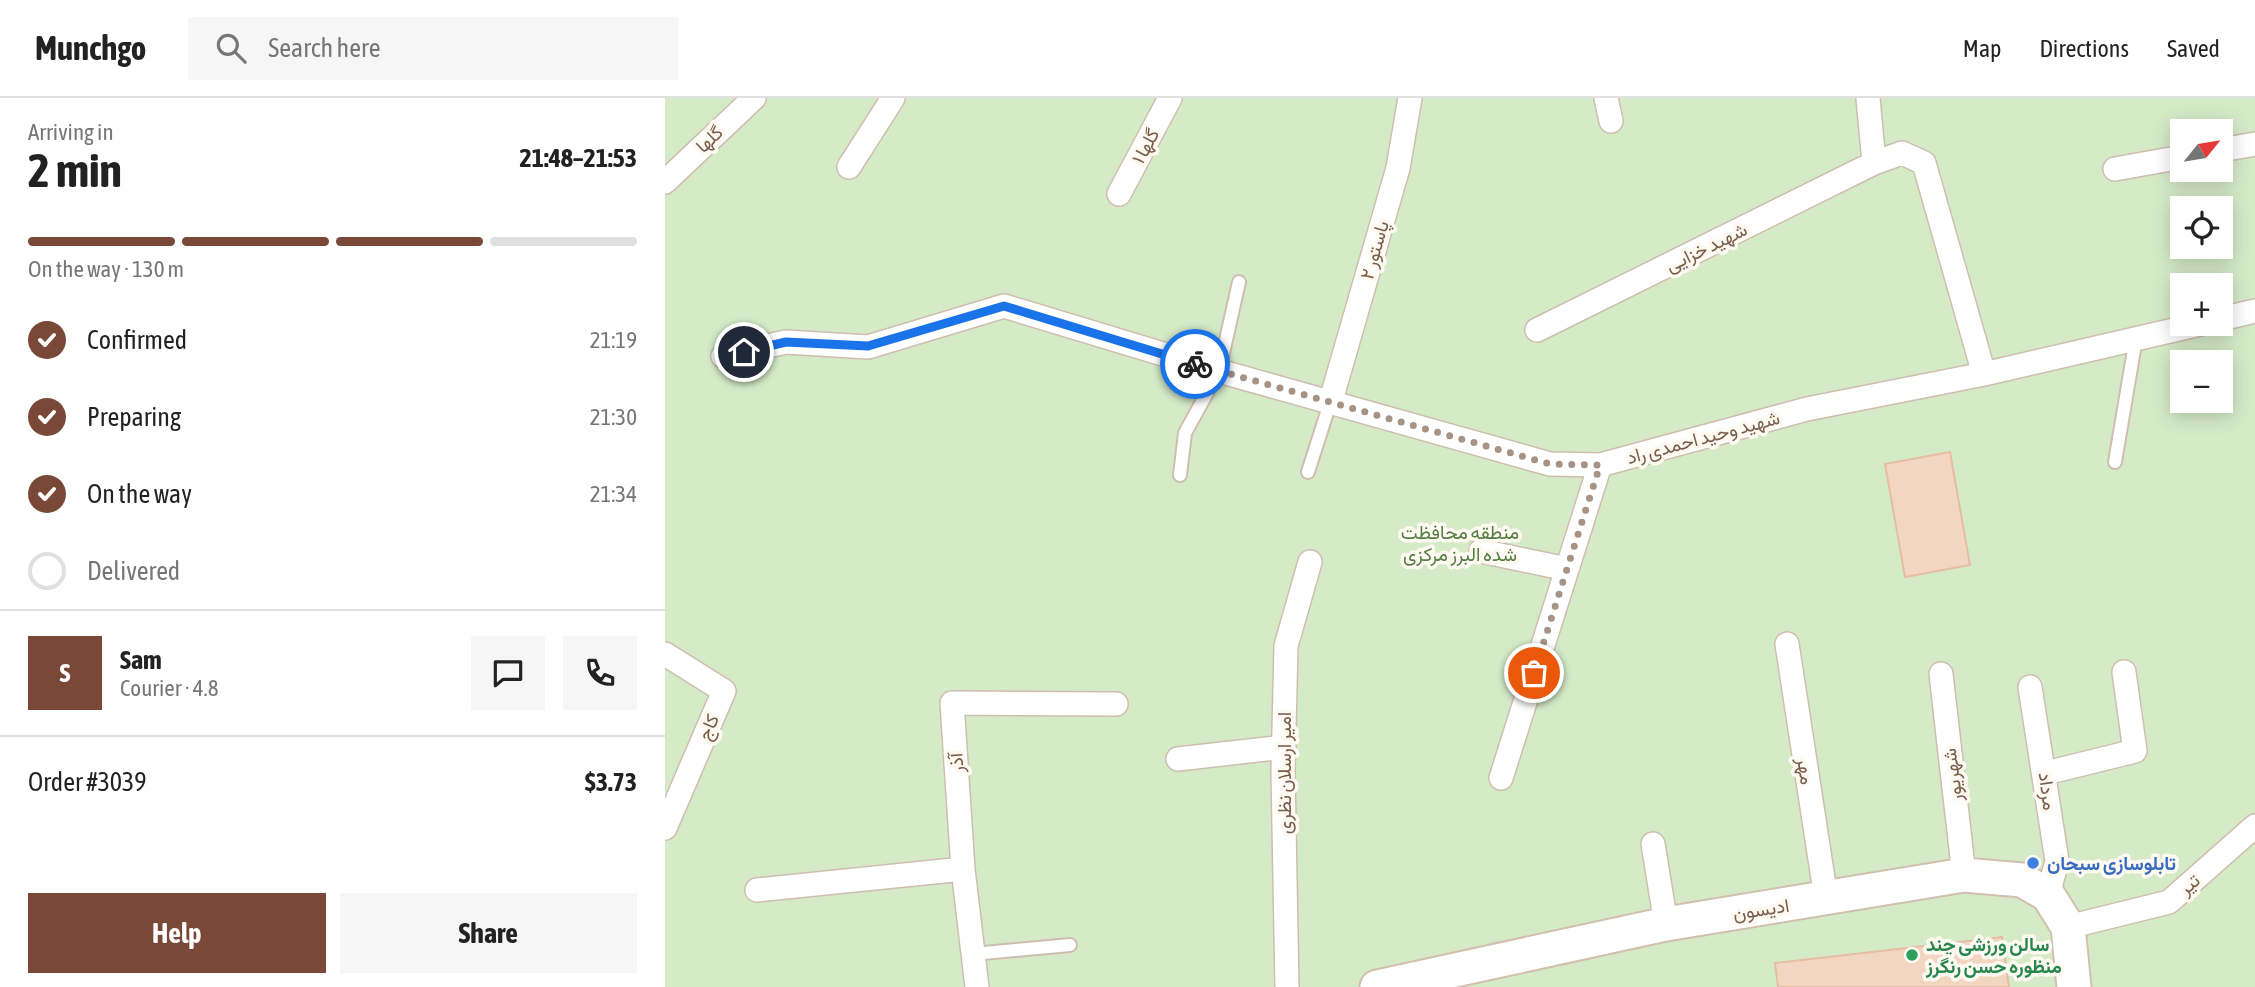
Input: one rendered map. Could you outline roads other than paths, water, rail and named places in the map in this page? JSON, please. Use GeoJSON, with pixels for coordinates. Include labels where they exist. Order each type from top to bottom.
{"type":"FeatureCollection","features":[{"type":"Feature","properties":{"kind":"street","name":"گلها"},"geometry":{"type":"LineString","coordinates":[[665,182],[754,98]]}},
{"type":"Feature","properties":{"kind":"street"},"geometry":{"type":"LineString","coordinates":[[849,167],[894,98]]}},
{"type":"Feature","properties":{"kind":"street","name":"گلها ۱"},"geometry":{"type":"LineString","coordinates":[[1119,194],[1170,98]]}},
{"type":"Feature","properties":{"kind":"street","name":"پاستور ۲"},"geometry":{"type":"LineString","coordinates":[[1331,400],[1398,168],[1410,98]]}},
{"type":"Feature","properties":{"kind":"street"},"geometry":{"type":"LineString","coordinates":[[1607,98],[1611,121]]}},
{"type":"Feature","properties":{"kind":"street"},"geometry":{"type":"LineString","coordinates":[[1868,98],[1874,163]]}},
{"type":"Feature","properties":{"kind":"street"},"geometry":{"type":"LineString","coordinates":[[2233,148],[2255,144]]}},
{"type":"Feature","properties":{"kind":"street","name":"شهید خزایی"},"geometry":{"type":"LineString","coordinates":[[1537,330],[1874,163],[1902,153],[1924,163],[1984,374]]}},
{"type":"Feature","properties":{"kind":"street"},"geometry":{"type":"LineString","coordinates":[[2115,169],[2170,159]]}},
{"type":"Feature","properties":{"kind":"street","name":"شهید وحید احمدی راد"},"geometry":{"type":"LineString","coordinates":[[723,356],[786,342],[868,346],[1004,306],[1219,371],[1331,400],[1550,464],[1600,465],[1807,410],[1984,374],[2170,331]]}},
{"type":"Feature","properties":{"kind":"street"},"geometry":{"type":"LineString","coordinates":[[2233,316],[2255,311]]}},
{"type":"Feature","properties":{"kind":"street"},"geometry":{"type":"LineString","coordinates":[[1501,778],[1600,465]]}},
{"type":"Feature","properties":{"kind":"street"},"geometry":{"type":"LineString","coordinates":[[1481,551],[1567,569]]}},
{"type":"Feature","properties":{"kind":"street","name":"امیر ارسلان نظری"},"geometry":{"type":"LineString","coordinates":[[1286,987],[1286,646],[1310,562]]}},
{"type":"Feature","properties":{"kind":"street","name":"مهر"},"geometry":{"type":"LineString","coordinates":[[1787,644],[1826,898]]}},
{"type":"Feature","properties":{"kind":"street","name":"کاج"},"geometry":{"type":"LineString","coordinates":[[665,654],[724,691],[665,828]]}},
{"type":"Feature","properties":{"kind":"street"},"geometry":{"type":"LineString","coordinates":[[2046,773],[2135,751],[2124,672]]}},
{"type":"Feature","properties":{"kind":"street","name":"شهریور"},"geometry":{"type":"LineString","coordinates":[[1941,674],[1964,875]]}},
{"type":"Feature","properties":{"kind":"street","name":"مرداد"},"geometry":{"type":"LineString","coordinates":[[2030,687],[2046,773],[2057,861],[2048,895]]}},
{"type":"Feature","properties":{"kind":"street","name":"آذر"},"geometry":{"type":"LineString","coordinates":[[977,987],[963,869],[952,703],[1116,704]]}},
{"type":"Feature","properties":{"kind":"street"},"geometry":{"type":"LineString","coordinates":[[1178,759],[1284,747]]}},
{"type":"Feature","properties":{"kind":"street","name":"تیر"},"geometry":{"type":"LineString","coordinates":[[2069,927],[2169,902],[2255,826]]}},
{"type":"Feature","properties":{"kind":"street"},"geometry":{"type":"LineString","coordinates":[[1653,844],[1666,924]]}},
{"type":"Feature","properties":{"kind":"street"},"geometry":{"type":"LineString","coordinates":[[757,890],[963,869]]}},
{"type":"Feature","properties":{"kind":"street","name":"ادیسون"},"geometry":{"type":"LineString","coordinates":[[1377,987],[1666,924],[1964,875],[2022,880],[2048,895]]}},
{"type":"Feature","properties":{"kind":"street"},"geometry":{"type":"LineString","coordinates":[[2048,895],[2069,927],[2074,987]]}},
{"type":"Feature","properties":{"kind":"lane"},"geometry":{"type":"LineString","coordinates":[[1180,475],[1185,433],[1219,371],[1239,282]]}},
{"type":"Feature","properties":{"kind":"lane"},"geometry":{"type":"LineString","coordinates":[[2115,462],[2136,338]]}},
{"type":"Feature","properties":{"kind":"lane"},"geometry":{"type":"LineString","coordinates":[[1308,472],[1331,400]]}},
{"type":"Feature","properties":{"kind":"lane"},"geometry":{"type":"LineString","coordinates":[[973,954],[1070,946]]}},
{"type":"Feature","properties":{"kind":"place","name":"تابلوسازی سبحان"},"geometry":{"type":"Point","coordinates":[2033,863]}},
{"type":"Feature","properties":{"kind":"place","name":"سالن ورزشی چند منظوره حسن رنگرز"},"geometry":{"type":"Point","coordinates":[1912,955]}},
{"type":"Feature","properties":{"kind":"park label","name":"منطقه محافظت شده البرز مرکزی"},"geometry":{"type":"Point","coordinates":[1460,543]}}]}
